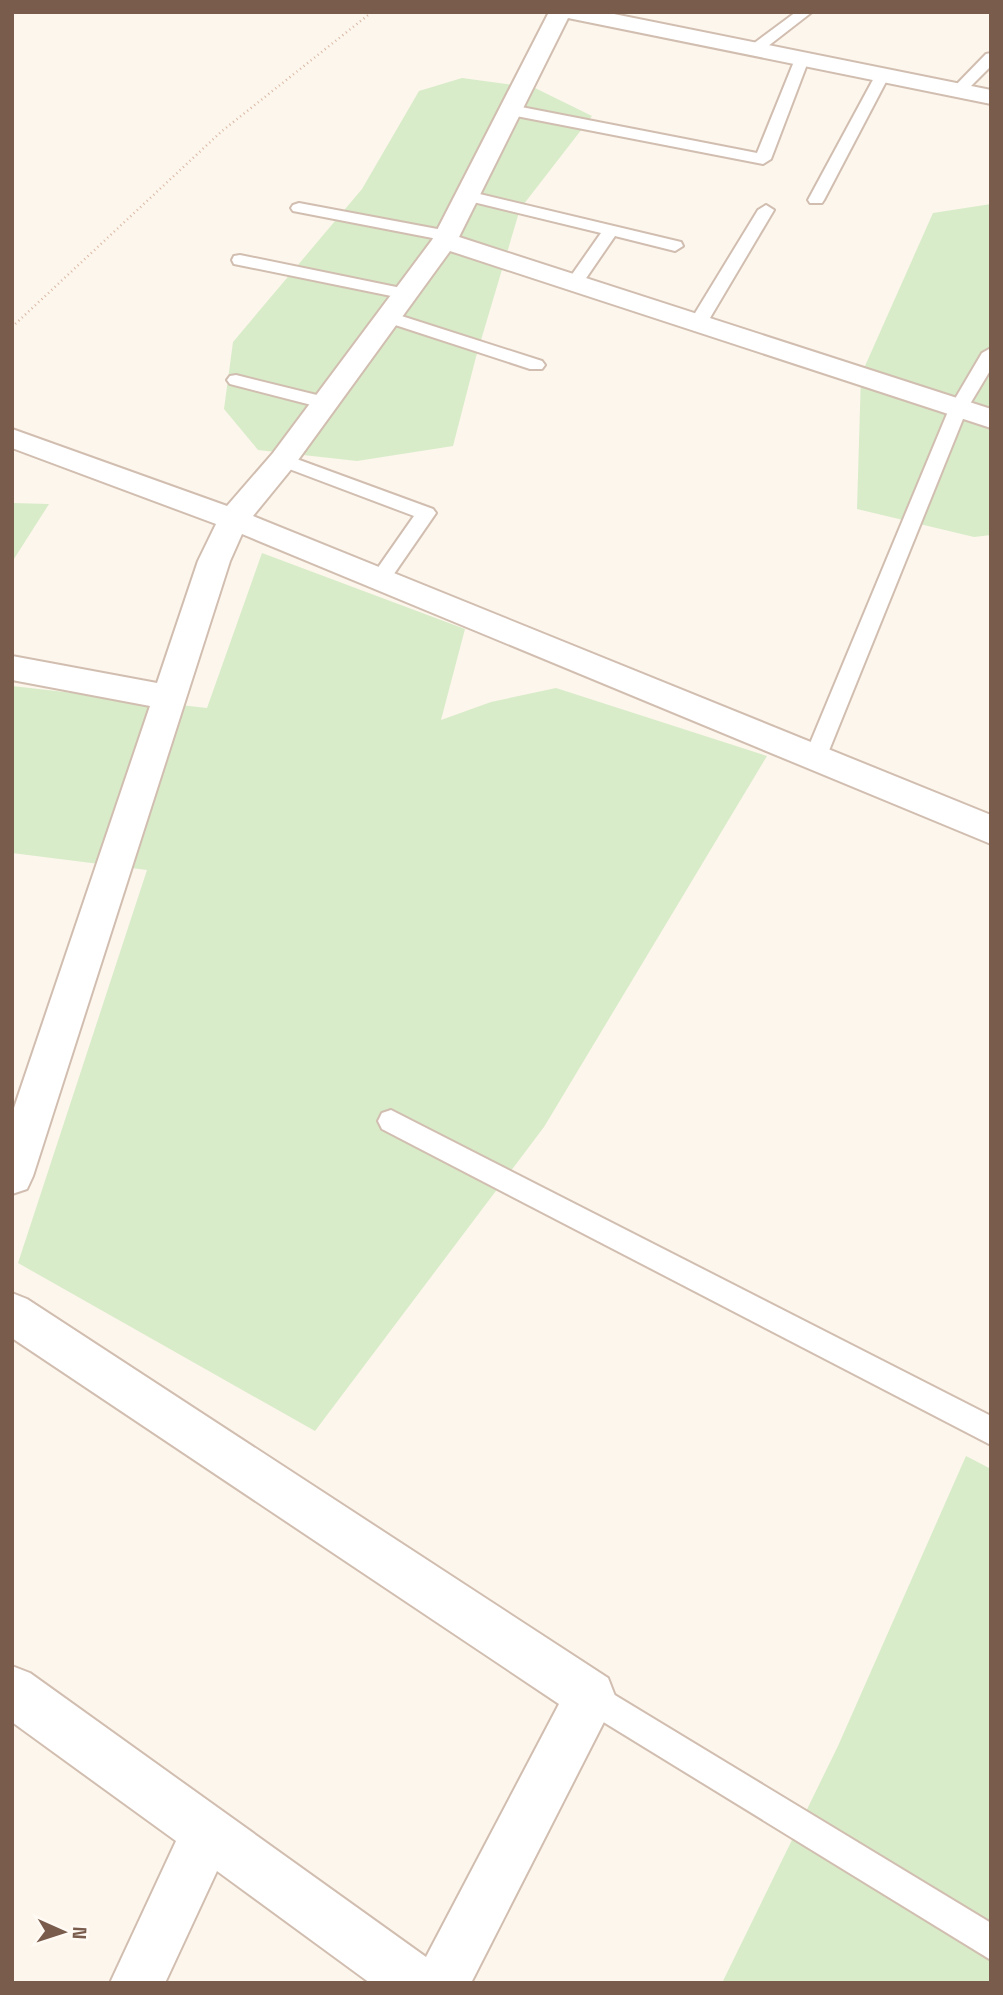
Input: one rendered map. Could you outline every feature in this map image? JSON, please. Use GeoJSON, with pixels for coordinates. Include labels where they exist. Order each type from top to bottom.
{"type":"FeatureCollection","features":[{"type":"Feature","properties":{"kind":"street"},"geometry":{"type":"LineString","coordinates":[[12,1176],[214,561],[233,519],[327,404],[446,239],[560,12]]}},
{"type":"Feature","properties":{"kind":"street"},"geometry":{"type":"LineString","coordinates":[[569,12],[991,97]]}},
{"type":"Feature","properties":{"kind":"street"},"geometry":{"type":"LineString","coordinates":[[446,239],[991,419]]}},
{"type":"Feature","properties":{"kind":"street"},"geometry":{"type":"LineString","coordinates":[[12,438],[233,519],[991,830]]}},
{"type":"Feature","properties":{"kind":"street"},"geometry":{"type":"LineString","coordinates":[[12,668],[171,698]]}},
{"type":"Feature","properties":{"kind":"street"},"geometry":{"type":"LineString","coordinates":[[12,1313],[590,1696],[442,1983]]}},
{"type":"Feature","properties":{"kind":"street"},"geometry":{"type":"LineString","coordinates":[[12,1691],[416,1983]]}},
{"type":"Feature","properties":{"kind":"street"},"geometry":{"type":"LineString","coordinates":[[137,1983],[208,1832]]}},
{"type":"Feature","properties":{"kind":"lane"},"geometry":{"type":"LineString","coordinates":[[754,50],[804,12]]}},
{"type":"Feature","properties":{"kind":"lane"},"geometry":{"type":"LineString","coordinates":[[958,91],[991,57]]}},
{"type":"Feature","properties":{"kind":"lane"},"geometry":{"type":"LineString","coordinates":[[511,110],[763,159],[802,60]]}},
{"type":"Feature","properties":{"kind":"lane"},"geometry":{"type":"LineString","coordinates":[[816,200],[882,76]]}},
{"type":"Feature","properties":{"kind":"lane"},"geometry":{"type":"LineString","coordinates":[[467,196],[675,246]]}},
{"type":"Feature","properties":{"kind":"lane"},"geometry":{"type":"LineString","coordinates":[[299,208],[446,239]]}},
{"type":"Feature","properties":{"kind":"lane"},"geometry":{"type":"LineString","coordinates":[[698,323],[766,210]]}},
{"type":"Feature","properties":{"kind":"lane"},"geometry":{"type":"LineString","coordinates":[[574,283],[611,230]]}},
{"type":"Feature","properties":{"kind":"lane"},"geometry":{"type":"LineString","coordinates":[[240,260],[406,294]]}},
{"type":"Feature","properties":{"kind":"lane"},"geometry":{"type":"LineString","coordinates":[[389,317],[536,365]]}},
{"type":"Feature","properties":{"kind":"lane"},"geometry":{"type":"LineString","coordinates":[[815,758],[958,409],[991,353]]}},
{"type":"Feature","properties":{"kind":"lane"},"geometry":{"type":"LineString","coordinates":[[236,380],[327,404]]}},
{"type":"Feature","properties":{"kind":"lane"},"geometry":{"type":"LineString","coordinates":[[283,460],[426,513],[380,579]]}},
{"type":"Feature","properties":{"kind":"lane"},"geometry":{"type":"LineString","coordinates":[[391,1121],[991,1431]]}},
{"type":"Feature","properties":{"kind":"lane"},"geometry":{"type":"LineString","coordinates":[[590,1696],[991,1944]]}},
{"type":"Feature","properties":{"kind":"path"},"geometry":{"type":"LineString","coordinates":[[12,327],[222,131],[372,12]]}},
{"type":"Feature","properties":{"kind":"green space"},"geometry":{"type":"Polygon","coordinates":[[[462,78],[535,88],[592,116],[520,209],[453,446],[357,461],[258,450],[224,409],[233,342],[362,189],[419,91],[462,78]]]}},
{"type":"Feature","properties":{"kind":"green space"},"geometry":{"type":"Polygon","coordinates":[[[991,204],[991,535],[974,537],[857,509],[861,375],[933,213],[991,204]]]}},
{"type":"Feature","properties":{"kind":"green space"},"geometry":{"type":"Polygon","coordinates":[[[12,503],[49,504],[12,562],[12,503]]]}},
{"type":"Feature","properties":{"kind":"green space"},"geometry":{"type":"Polygon","coordinates":[[[262,553],[465,629],[441,720],[491,702],[556,688],[767,756],[544,1127],[315,1431],[18,1263],[147,870],[12,853],[12,686],[207,708],[262,553]]]}},
{"type":"Feature","properties":{"kind":"green space"},"geometry":{"type":"Polygon","coordinates":[[[966,1456],[991,1469],[991,1983],[722,1983],[838,1746],[966,1456]]]}}]}
